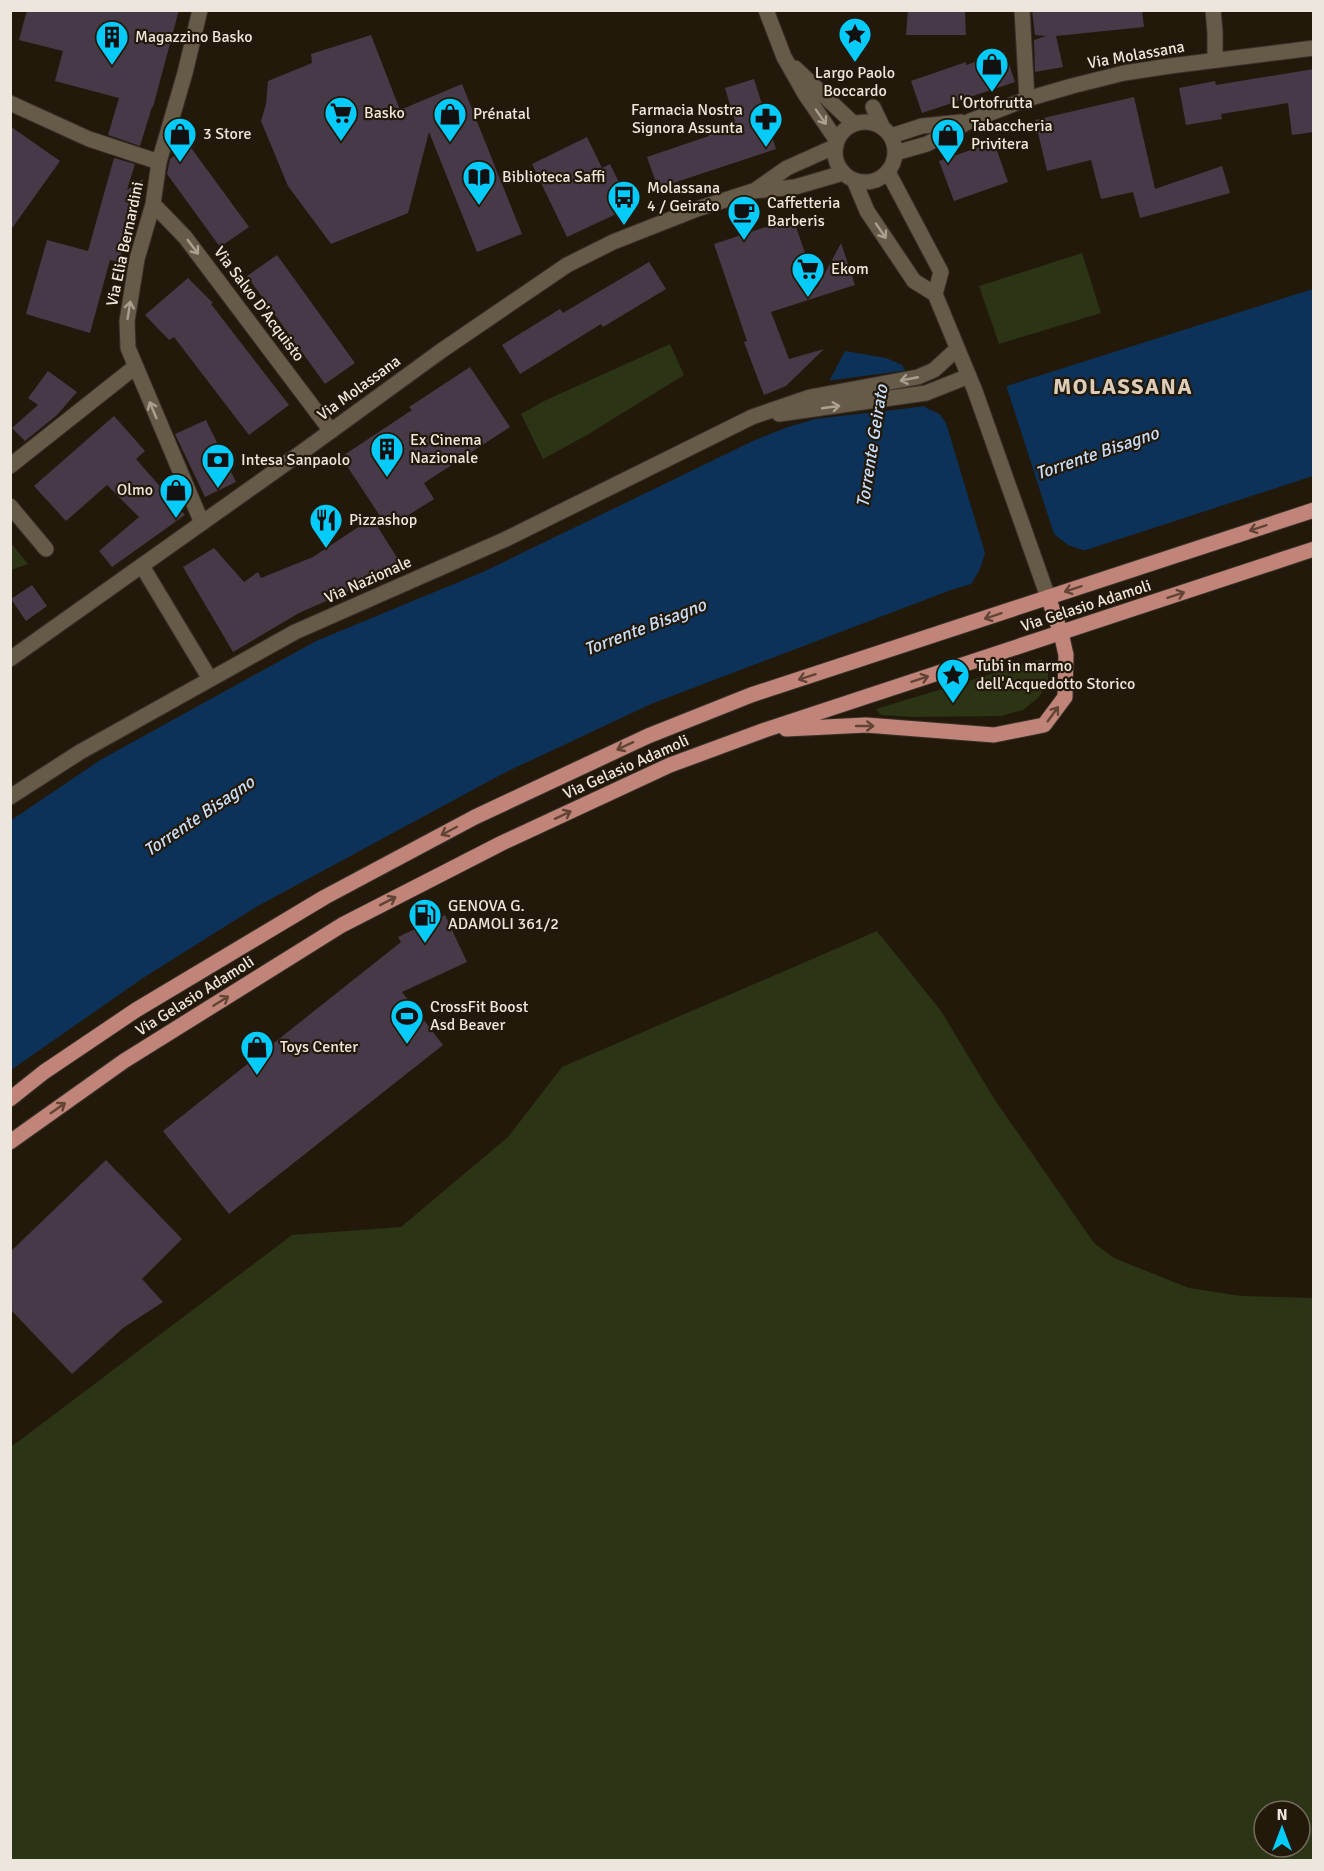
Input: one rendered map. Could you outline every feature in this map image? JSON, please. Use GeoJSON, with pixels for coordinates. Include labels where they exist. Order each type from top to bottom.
{"type":"FeatureCollection","features":[{"type":"Feature","properties":{"kind":"main road","name":"Via Elia Bernardini"},"geometry":{"type":"LineString","coordinates":[[200,10],[159,162],[153,204],[137,259],[127,321],[128,348],[135,367],[202,523]]}},
{"type":"Feature","properties":{"kind":"main road"},"geometry":{"type":"LineString","coordinates":[[765,730],[866,725],[994,735],[1044,725],[1065,697],[1066,655],[1061,633],[975,391],[935,294],[914,281],[836,160],[836,144],[784,57],[766,10]]}},
{"type":"Feature","properties":{"kind":"main road"},"geometry":{"type":"LineString","coordinates":[[1022,10],[1027,99]]}},
{"type":"Feature","properties":{"kind":"main road"},"geometry":{"type":"LineString","coordinates":[[1213,10],[1215,60]]}},
{"type":"Feature","properties":{"kind":"main road","name":"Via Molassana"},"geometry":{"type":"LineString","coordinates":[[895,153],[927,144],[969,121],[1027,99],[1124,74],[1314,48]]}},
{"type":"Feature","properties":{"kind":"main road"},"geometry":{"type":"LineString","coordinates":[[784,57],[854,124]]}},
{"type":"Feature","properties":{"kind":"main road","name":"Via Elia Bernardini"},"geometry":{"type":"LineString","coordinates":[[10,103],[89,138],[159,162]]}},
{"type":"Feature","properties":{"kind":"main road"},"geometry":{"type":"LineString","coordinates":[[873,107],[895,144],[893,163],[888,172],[941,272],[935,294]]}},
{"type":"Feature","properties":{"kind":"main road","name":"Via Molassana"},"geometry":{"type":"LineString","coordinates":[[753,191],[787,168],[836,144],[844,131],[854,124],[869,122],[887,132],[969,121]]}},
{"type":"Feature","properties":{"kind":"main road","name":"Via Molassana"},"geometry":{"type":"LineString","coordinates":[[10,659],[441,351],[567,265],[613,242],[697,209],[753,191],[795,187],[848,176],[872,182],[888,172]]}},
{"type":"Feature","properties":{"kind":"main road","name":"Via Salvo D'Acquisto"},"geometry":{"type":"LineString","coordinates":[[153,204],[185,237],[331,430]]}},
{"type":"Feature","properties":{"kind":"main road","name":"Via Nazionale"},"geometry":{"type":"LineString","coordinates":[[10,798],[80,752],[295,632],[506,539],[752,417],[810,397],[918,377],[934,370],[957,349]]}},
{"type":"Feature","properties":{"kind":"main road"},"geometry":{"type":"LineString","coordinates":[[12,460],[135,367]]}},
{"type":"Feature","properties":{"kind":"main road","name":"Via Nazionale"},"geometry":{"type":"LineString","coordinates":[[752,417],[926,393],[969,376]]}},
{"type":"Feature","properties":{"kind":"main road"},"geometry":{"type":"LineString","coordinates":[[10,506],[46,549]]}},
{"type":"Feature","properties":{"kind":"main road","name":"Via Gelasio Adamoli"},"geometry":{"type":"LineString","coordinates":[[10,1099],[44,1072],[136,1010],[325,897],[475,817],[648,736],[751,695],[1314,510]]}},
{"type":"Feature","properties":{"kind":"main road","name":"Via Gelasio Adamoli"},"geometry":{"type":"LineString","coordinates":[[10,1142],[124,1061],[342,925],[502,843],[670,765],[765,730],[1314,549]]}},
{"type":"Feature","properties":{"kind":"main road"},"geometry":{"type":"LineString","coordinates":[[142,566],[210,679]]}},
{"type":"Feature","properties":{"kind":"green space"},"geometry":{"type":"Polygon","coordinates":[[[1082,253],[1101,313],[999,344],[979,286],[1082,253]]]}},
{"type":"Feature","properties":{"kind":"green space"},"geometry":{"type":"Polygon","coordinates":[[[670,344],[684,375],[587,435],[543,459],[521,414],[544,401],[670,344]]]}},
{"type":"Feature","properties":{"kind":"green space"},"geometry":{"type":"Polygon","coordinates":[[[11,543],[28,564],[11,570],[11,543]]]}},
{"type":"Feature","properties":{"kind":"green space"},"geometry":{"type":"Polygon","coordinates":[[[1041,659],[1048,666],[1048,681],[1039,697],[1023,710],[1001,716],[913,717],[881,715],[876,709],[1041,659]]]}},
{"type":"Feature","properties":{"kind":"green space"},"geometry":{"type":"Polygon","coordinates":[[[877,931],[941,1011],[993,1097],[1094,1243],[1114,1258],[1189,1288],[1241,1296],[1313,1298],[1313,1860],[11,1860],[11,1447],[292,1235],[401,1227],[508,1137],[562,1067],[877,931]]]}},
{"type":"Feature","properties":{"kind":"water"},"geometry":{"type":"Polygon","coordinates":[[[1313,289],[1313,476],[1092,548],[951,590],[651,704],[504,773],[256,907],[143,978],[11,1070],[10,821],[102,759],[316,641],[483,572],[755,440],[810,418],[845,351],[886,358],[902,365],[926,408],[942,415],[1010,385],[1313,289]]]}},
{"type":"Feature","properties":{"kind":"pier"},"geometry":{"type":"Polygon","coordinates":[[[909,370],[927,406],[815,419],[761,435],[808,416],[826,381],[909,370]]]}},
{"type":"Feature","properties":{"kind":"pier"},"geometry":{"type":"Polygon","coordinates":[[[1006,385],[1054,534],[1068,545],[1089,552],[970,586],[980,569],[985,553],[946,423],[936,409],[942,412],[1006,385]]]}},
{"type":"Feature","properties":{"kind":"building","name":"Magazzino Basko"},"geometry":{"type":"Polygon","coordinates":[[[27,10],[179,10],[140,146],[108,135],[119,98],[55,81],[63,51],[19,40],[27,10]]]}},
{"type":"Feature","properties":{"kind":"building"},"geometry":{"type":"Polygon","coordinates":[[[908,10],[965,10],[966,35],[906,35],[908,10]]]}},
{"type":"Feature","properties":{"kind":"building"},"geometry":{"type":"Polygon","coordinates":[[[1032,10],[1142,10],[1144,27],[1056,36],[1063,67],[1035,72],[1034,40],[1046,36],[1035,35],[1032,10]]]}},
{"type":"Feature","properties":{"kind":"building","name":"Basko"},"geometry":{"type":"Polygon","coordinates":[[[371,35],[400,110],[462,84],[522,234],[477,252],[429,132],[408,213],[331,244],[288,186],[261,121],[266,104],[268,81],[312,63],[311,54],[371,35]]]}},
{"type":"Feature","properties":{"kind":"building"},"geometry":{"type":"Polygon","coordinates":[[[1005,52],[1015,82],[922,113],[911,81],[966,62],[966,65],[1005,52]]]}},
{"type":"Feature","properties":{"kind":"building"},"geometry":{"type":"Polygon","coordinates":[[[1314,69],[1314,132],[1292,135],[1288,103],[1221,114],[1222,119],[1186,125],[1179,88],[1215,81],[1216,85],[1314,69]]]}},
{"type":"Feature","properties":{"kind":"building"},"geometry":{"type":"Polygon","coordinates":[[[754,79],[776,149],[658,188],[647,157],[709,136],[708,131],[735,122],[725,88],[754,79]]]}},
{"type":"Feature","properties":{"kind":"building"},"geometry":{"type":"Polygon","coordinates":[[[1134,97],[1155,189],[1222,166],[1230,193],[1140,218],[1133,192],[1101,199],[1091,160],[1047,171],[1035,120],[1134,97]]]}},
{"type":"Feature","properties":{"kind":"building"},"geometry":{"type":"Polygon","coordinates":[[[10,126],[60,161],[10,231],[10,126]]]}},
{"type":"Feature","properties":{"kind":"building"},"geometry":{"type":"Polygon","coordinates":[[[587,137],[602,168],[610,164],[631,207],[567,237],[532,164],[587,137]]]}},
{"type":"Feature","properties":{"kind":"building"},"geometry":{"type":"Polygon","coordinates":[[[994,142],[1008,182],[954,201],[939,161],[994,142]]]}},
{"type":"Feature","properties":{"kind":"building"},"geometry":{"type":"Polygon","coordinates":[[[189,145],[249,227],[220,247],[167,174],[170,159],[189,145]]]}},
{"type":"Feature","properties":{"kind":"building"},"geometry":{"type":"Polygon","coordinates":[[[114,158],[135,164],[127,190],[143,179],[119,262],[110,260],[90,333],[26,314],[47,240],[88,251],[114,158]]]}},
{"type":"Feature","properties":{"kind":"building"},"geometry":{"type":"Polygon","coordinates":[[[793,218],[817,288],[841,243],[855,285],[771,312],[789,359],[824,349],[786,386],[764,395],[744,342],[747,341],[714,244],[793,218]]]}},
{"type":"Feature","properties":{"kind":"building"},"geometry":{"type":"Polygon","coordinates":[[[277,255],[355,363],[325,384],[247,276],[277,255]]]}},
{"type":"Feature","properties":{"kind":"building"},"geometry":{"type":"Polygon","coordinates":[[[649,262],[666,289],[603,327],[601,324],[520,374],[502,345],[560,309],[563,313],[649,262]]]}},
{"type":"Feature","properties":{"kind":"building"},"geometry":{"type":"Polygon","coordinates":[[[188,278],[213,303],[211,304],[289,405],[249,435],[174,337],[169,340],[145,315],[188,278]]]}},
{"type":"Feature","properties":{"kind":"building"},"geometry":{"type":"Polygon","coordinates":[[[470,367],[510,427],[424,483],[434,499],[388,528],[341,457],[412,410],[409,407],[470,367]]]}},
{"type":"Feature","properties":{"kind":"building"},"geometry":{"type":"Polygon","coordinates":[[[48,371],[77,392],[57,415],[25,441],[12,428],[38,405],[28,398],[48,371]]]}},
{"type":"Feature","properties":{"kind":"building"},"geometry":{"type":"Polygon","coordinates":[[[114,416],[145,451],[136,459],[185,515],[112,567],[99,551],[139,517],[107,485],[66,521],[34,486],[114,416]]]}},
{"type":"Feature","properties":{"kind":"building"},"geometry":{"type":"Polygon","coordinates":[[[206,420],[236,482],[205,497],[175,434],[206,420]]]}},
{"type":"Feature","properties":{"kind":"building"},"geometry":{"type":"Polygon","coordinates":[[[372,518],[403,567],[299,613],[233,652],[183,567],[214,548],[244,582],[258,572],[261,578],[313,557],[372,518]]]}},
{"type":"Feature","properties":{"kind":"building"},"geometry":{"type":"Polygon","coordinates":[[[32,585],[47,606],[26,621],[11,599],[32,585]]]}},
{"type":"Feature","properties":{"kind":"building"},"geometry":{"type":"Polygon","coordinates":[[[445,915],[467,962],[402,992],[443,1045],[229,1214],[163,1131],[401,942],[398,937],[445,915]]]}},
{"type":"Feature","properties":{"kind":"building"},"geometry":{"type":"Polygon","coordinates":[[[106,1160],[182,1239],[142,1279],[163,1302],[123,1328],[72,1374],[10,1309],[10,1252],[106,1160]]]}},
{"type":"Feature","properties":{"kind":"place","name":"Largo Paolo Boccardo"},"geometry":{"type":"Point","coordinates":[855,63]}},
{"type":"Feature","properties":{"kind":"place","name":"Magazzino Basko"},"geometry":{"type":"Point","coordinates":[112,66]}},
{"type":"Feature","properties":{"kind":"place","name":"L'Ortofrutta"},"geometry":{"type":"Point","coordinates":[992,93]}},
{"type":"Feature","properties":{"kind":"place","name":"Basko"},"geometry":{"type":"Point","coordinates":[341,142]}},
{"type":"Feature","properties":{"kind":"place","name":"Prénatal"},"geometry":{"type":"Point","coordinates":[450,143]}},
{"type":"Feature","properties":{"kind":"place","name":"Farmacia Nostra Signora Assunta"},"geometry":{"type":"Point","coordinates":[766,148]}},
{"type":"Feature","properties":{"kind":"place","name":"3 Store"},"geometry":{"type":"Point","coordinates":[180,163]}},
{"type":"Feature","properties":{"kind":"place","name":"Tabaccheria Privitera"},"geometry":{"type":"Point","coordinates":[948,164]}},
{"type":"Feature","properties":{"kind":"place","name":"Biblioteca Saffi"},"geometry":{"type":"Point","coordinates":[479,206]}},
{"type":"Feature","properties":{"kind":"place","name":"Molassana 4 / Geirato"},"geometry":{"type":"Point","coordinates":[624,226]}},
{"type":"Feature","properties":{"kind":"place","name":"Caffetteria Barberis"},"geometry":{"type":"Point","coordinates":[744,241]}},
{"type":"Feature","properties":{"kind":"place","name":"Ekom"},"geometry":{"type":"Point","coordinates":[808,298]}},
{"type":"Feature","properties":{"kind":"place","name":"Ex Cinema Nazionale"},"geometry":{"type":"Point","coordinates":[387,478]}},
{"type":"Feature","properties":{"kind":"place","name":"Intesa Sanpaolo"},"geometry":{"type":"Point","coordinates":[218,489]}},
{"type":"Feature","properties":{"kind":"place","name":"Olmo"},"geometry":{"type":"Point","coordinates":[176,519]}},
{"type":"Feature","properties":{"kind":"place","name":"Pizzashop"},"geometry":{"type":"Point","coordinates":[326,549]}},
{"type":"Feature","properties":{"kind":"place","name":"Tubi in marmo dell'Acquedotto Storico"},"geometry":{"type":"Point","coordinates":[953,704]}},
{"type":"Feature","properties":{"kind":"place","name":"GENOVA G. ADAMOLI 361/2"},"geometry":{"type":"Point","coordinates":[425,944]}},
{"type":"Feature","properties":{"kind":"place","name":"CrossFit Boost Asd Beaver"},"geometry":{"type":"Point","coordinates":[407,1045]}},
{"type":"Feature","properties":{"kind":"place","name":"Toys Center"},"geometry":{"type":"Point","coordinates":[257,1076]}},
{"type":"Feature","properties":{"kind":"district","name":"MOLASSANA"},"geometry":{"type":"Point","coordinates":[1123,386]}},
{"type":"Feature","properties":{"kind":"water label","name":"Torrente Geirato"},"geometry":{"type":"Point","coordinates":[872,446]}},
{"type":"Feature","properties":{"kind":"water label","name":"Torrente Bisagno"},"geometry":{"type":"Point","coordinates":[1097,453]}},
{"type":"Feature","properties":{"kind":"water label","name":"Torrente Bisagno"},"geometry":{"type":"Point","coordinates":[645,627]}},
{"type":"Feature","properties":{"kind":"water label","name":"Torrente Bisagno"},"geometry":{"type":"Point","coordinates":[199,816]}}]}
